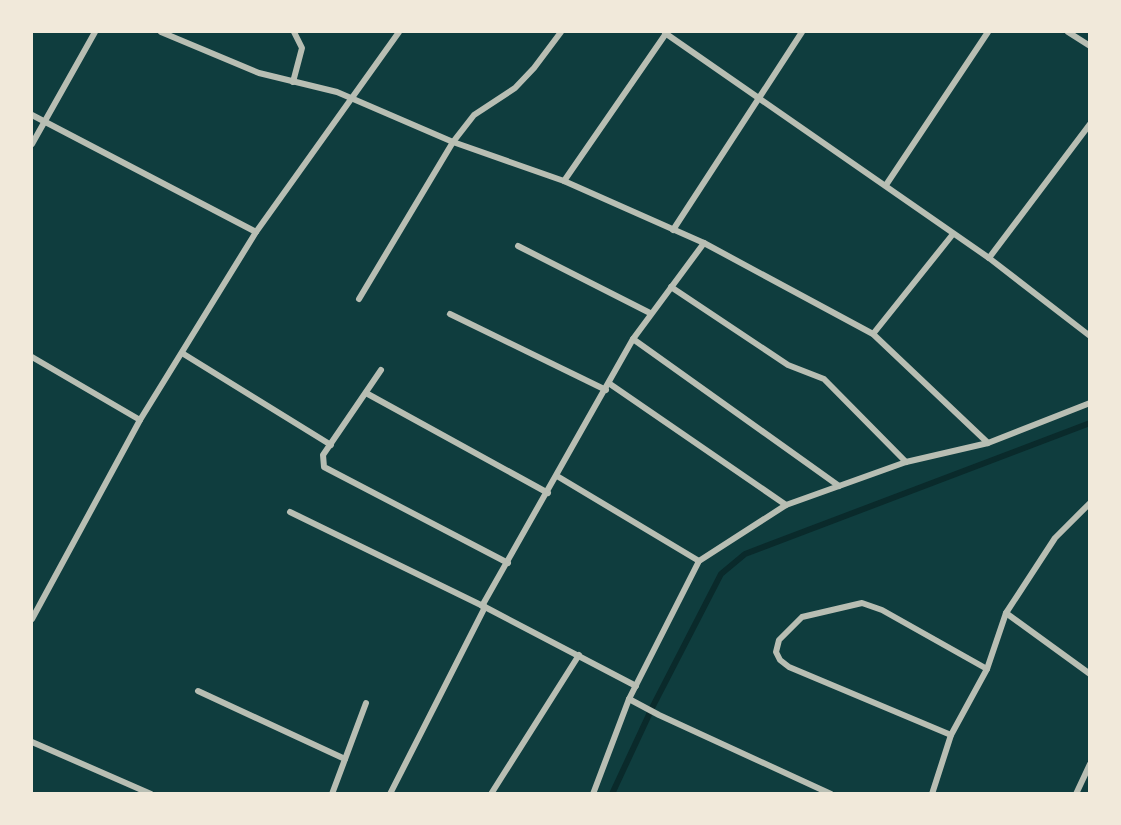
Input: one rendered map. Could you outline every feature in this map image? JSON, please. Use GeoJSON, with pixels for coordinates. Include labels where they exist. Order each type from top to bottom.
{"type":"FeatureCollection","features":[{"type":"Feature","properties":{"kind":"street"},"geometry":{"type":"LineString","coordinates":[[32,144],[94,32]]}},
{"type":"Feature","properties":{"kind":"street"},"geometry":{"type":"LineString","coordinates":[[161,32],[259,73],[353,99],[453,142],[564,181],[704,243],[873,334],[988,443]]}},
{"type":"Feature","properties":{"kind":"street"},"geometry":{"type":"LineString","coordinates":[[293,82],[302,48],[294,32]]}},
{"type":"Feature","properties":{"kind":"street"},"geometry":{"type":"LineString","coordinates":[[32,619],[140,420],[256,232],[399,32]]}},
{"type":"Feature","properties":{"kind":"street"},"geometry":{"type":"LineString","coordinates":[[359,299],[453,142],[474,115],[515,88],[534,68],[561,32]]}},
{"type":"Feature","properties":{"kind":"street"},"geometry":{"type":"LineString","coordinates":[[564,181],[666,32],[989,258],[1089,336]]}},
{"type":"Feature","properties":{"kind":"street"},"geometry":{"type":"LineString","coordinates":[[673,230],[802,32]]}},
{"type":"Feature","properties":{"kind":"street"},"geometry":{"type":"LineString","coordinates":[[886,185],[988,32]]}},
{"type":"Feature","properties":{"kind":"street"},"geometry":{"type":"LineString","coordinates":[[1068,32],[1089,46]]}},
{"type":"Feature","properties":{"kind":"street"},"geometry":{"type":"LineString","coordinates":[[32,115],[256,232]]}},
{"type":"Feature","properties":{"kind":"street"},"geometry":{"type":"LineString","coordinates":[[989,258],[1089,124]]}},
{"type":"Feature","properties":{"kind":"street"},"geometry":{"type":"LineString","coordinates":[[873,334],[952,234]]}},
{"type":"Feature","properties":{"kind":"street"},"geometry":{"type":"LineString","coordinates":[[390,794],[483,606],[633,339],[704,243]]}},
{"type":"Feature","properties":{"kind":"street"},"geometry":{"type":"LineString","coordinates":[[518,246],[650,314]]}},
{"type":"Feature","properties":{"kind":"street"},"geometry":{"type":"LineString","coordinates":[[671,287],[788,365],[824,379],[906,462]]}},
{"type":"Feature","properties":{"kind":"street"},"geometry":{"type":"LineString","coordinates":[[450,314],[608,387],[786,505]]}},
{"type":"Feature","properties":{"kind":"street"},"geometry":{"type":"LineString","coordinates":[[633,339],[839,486]]}},
{"type":"Feature","properties":{"kind":"street"},"geometry":{"type":"LineString","coordinates":[[182,353],[331,445]]}},
{"type":"Feature","properties":{"kind":"street"},"geometry":{"type":"LineString","coordinates":[[32,357],[140,420]]}},
{"type":"Feature","properties":{"kind":"street"},"geometry":{"type":"LineString","coordinates":[[381,370],[322,459],[324,467],[508,562]]}},
{"type":"Feature","properties":{"kind":"street"},"geometry":{"type":"LineString","coordinates":[[366,393],[548,493]]}},
{"type":"Feature","properties":{"kind":"street"},"geometry":{"type":"LineString","coordinates":[[593,794],[629,699],[699,561],[786,505],[906,462],[988,443],[1089,403]]}},
{"type":"Feature","properties":{"kind":"street"},"geometry":{"type":"LineString","coordinates":[[557,476],[699,561]]}},
{"type":"Feature","properties":{"kind":"street"},"geometry":{"type":"LineString","coordinates":[[932,794],[951,735],[987,669],[1006,613],[1055,538],[1089,503]]}},
{"type":"Feature","properties":{"kind":"street"},"geometry":{"type":"LineString","coordinates":[[290,512],[483,606],[636,686]]}},
{"type":"Feature","properties":{"kind":"street"},"geometry":{"type":"LineString","coordinates":[[951,735],[789,667],[780,660],[776,652],[779,640],[802,617],[862,603],[882,610],[987,669]]}},
{"type":"Feature","properties":{"kind":"street"},"geometry":{"type":"LineString","coordinates":[[1006,613],[1089,674]]}},
{"type":"Feature","properties":{"kind":"street"},"geometry":{"type":"LineString","coordinates":[[491,794],[579,655]]}},
{"type":"Feature","properties":{"kind":"street"},"geometry":{"type":"LineString","coordinates":[[198,691],[345,759]]}},
{"type":"Feature","properties":{"kind":"street"},"geometry":{"type":"LineString","coordinates":[[629,699],[669,720],[831,794]]}},
{"type":"Feature","properties":{"kind":"street"},"geometry":{"type":"LineString","coordinates":[[341,794],[333,791],[366,704]]}},
{"type":"Feature","properties":{"kind":"street"},"geometry":{"type":"LineString","coordinates":[[32,742],[151,794]]}},
{"type":"Feature","properties":{"kind":"street"},"geometry":{"type":"LineString","coordinates":[[1076,794],[1089,764]]}},
{"type":"Feature","properties":{"kind":"waterway"},"geometry":{"type":"LineString","coordinates":[[612,794],[653,706],[721,574],[745,554],[1090,423]]}}]}
